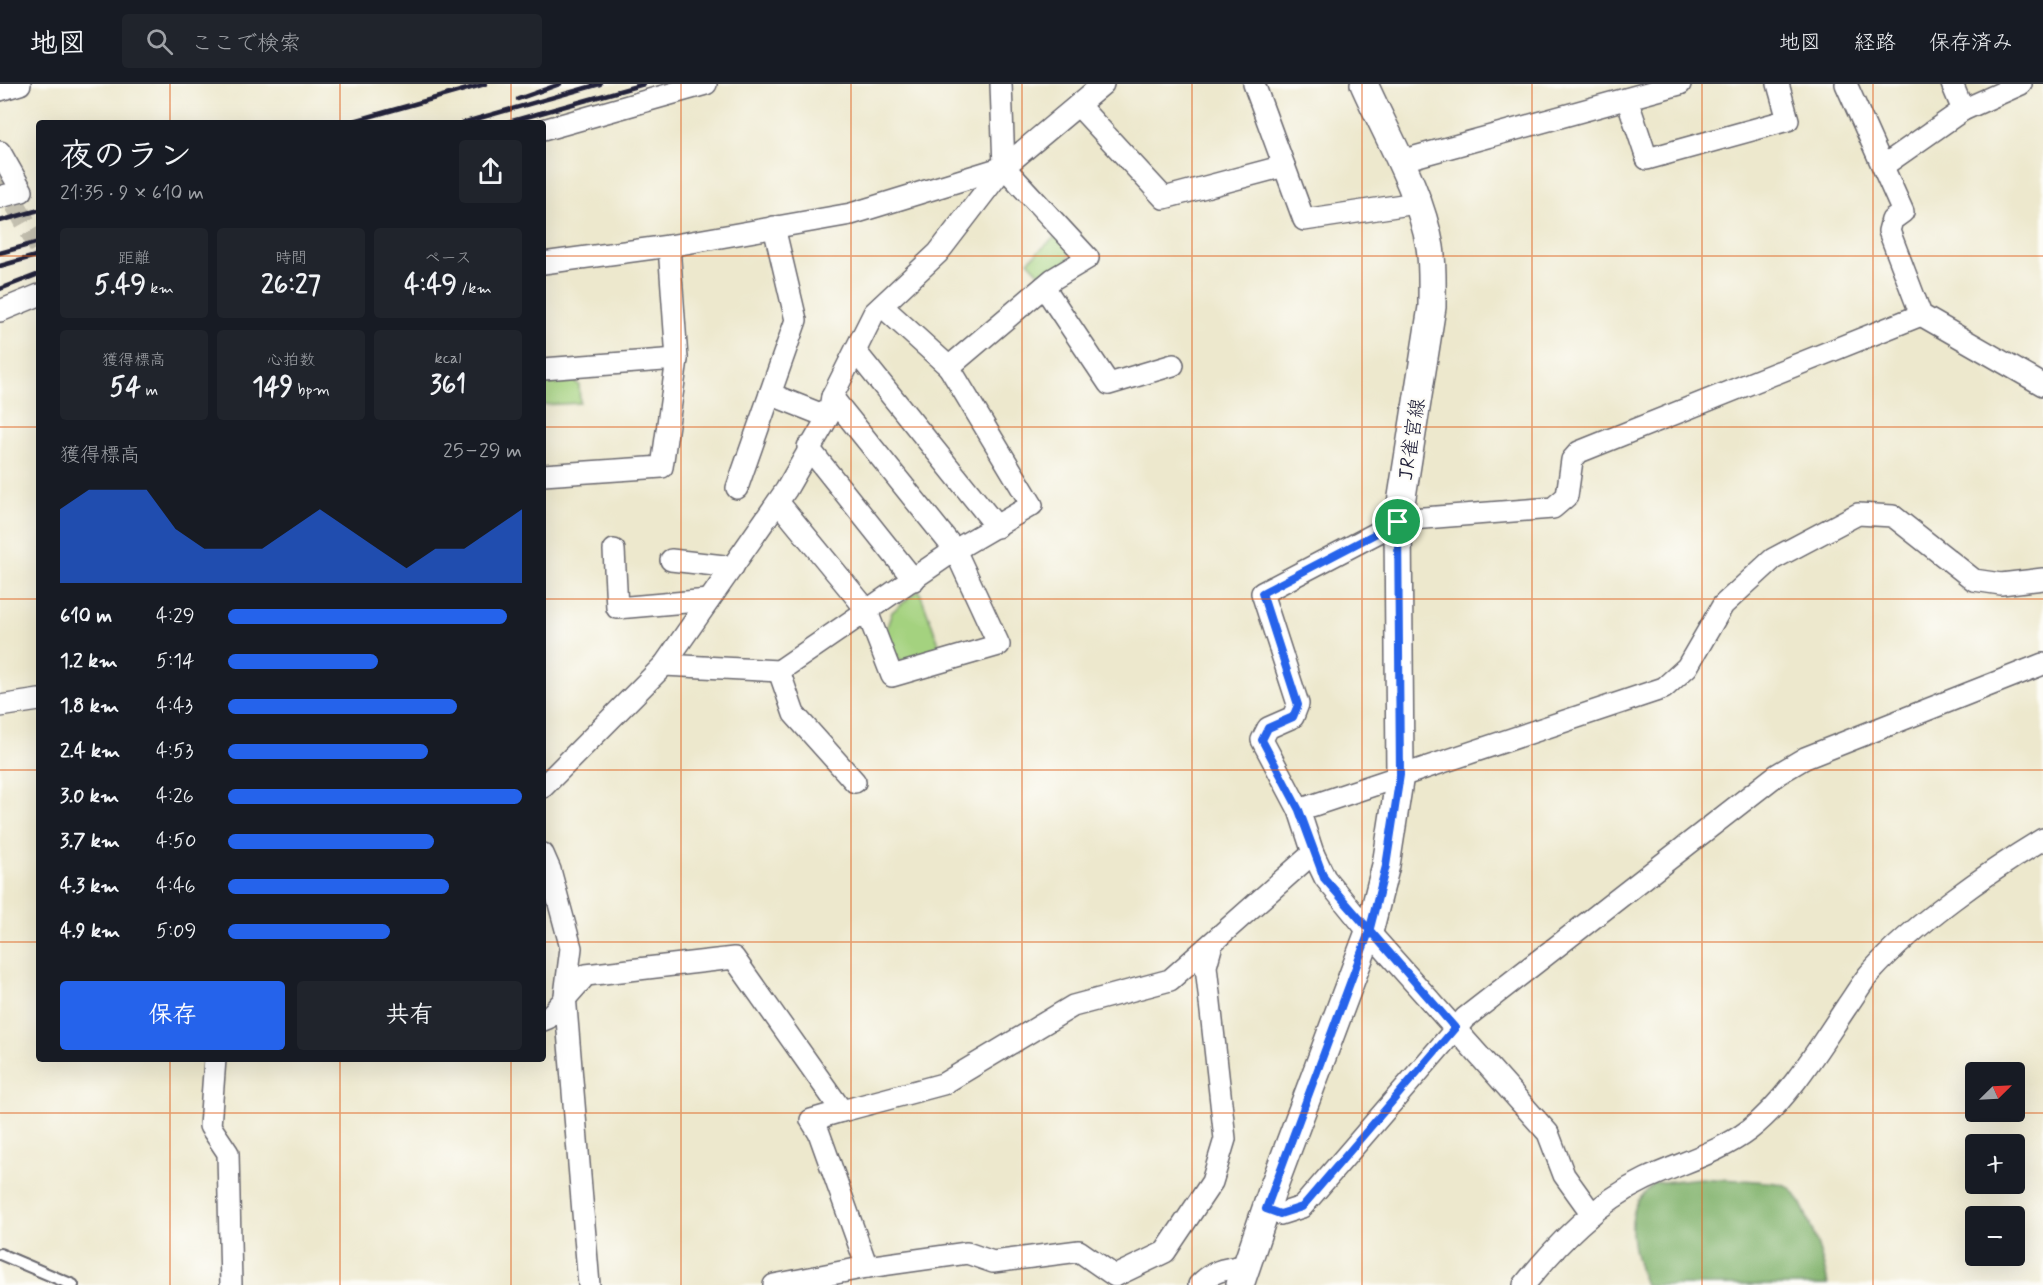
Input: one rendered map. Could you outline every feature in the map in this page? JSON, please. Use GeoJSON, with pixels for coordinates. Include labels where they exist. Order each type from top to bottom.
{"type":"FeatureCollection","features":[{"type":"Feature","properties":{"kind":"street"},"geometry":{"type":"LineString","coordinates":[[0,90],[20,84]]}},
{"type":"Feature","properties":{"kind":"street"},"geometry":{"type":"LineString","coordinates":[[546,129],[706,84]]}},
{"type":"Feature","properties":{"kind":"street"},"geometry":{"type":"LineString","coordinates":[[949,367],[1044,287],[1088,258],[1004,167],[1001,84]]}},
{"type":"Feature","properties":{"kind":"street"},"geometry":{"type":"LineString","coordinates":[[546,785],[664,665],[733,567],[778,502],[830,407],[874,313],[938,253],[1004,167],[1103,84]]}},
{"type":"Feature","properties":{"kind":"street"},"geometry":{"type":"LineString","coordinates":[[1254,84],[1304,220],[1416,203]]}},
{"type":"Feature","properties":{"kind":"street","name":"JR雀宮線"},"geometry":{"type":"LineString","coordinates":[[1243,1276],[1369,932],[1386,866],[1400,775],[1398,522],[1432,307],[1430,246],[1400,161],[1365,84]]}},
{"type":"Feature","properties":{"kind":"street"},"geometry":{"type":"LineString","coordinates":[[1400,161],[1680,84]]}},
{"type":"Feature","properties":{"kind":"street"},"geometry":{"type":"LineString","coordinates":[[1627,99],[1647,159],[1788,120],[1778,84]]}},
{"type":"Feature","properties":{"kind":"street"},"geometry":{"type":"LineString","coordinates":[[1846,84],[1903,212],[1892,220],[1889,231],[1921,315],[2043,385]]}},
{"type":"Feature","properties":{"kind":"street"},"geometry":{"type":"LineString","coordinates":[[1952,84],[1962,110]]}},
{"type":"Feature","properties":{"kind":"street"},"geometry":{"type":"LineString","coordinates":[[1883,166],[1962,110],[2021,84]]}},
{"type":"Feature","properties":{"kind":"street"},"geometry":{"type":"LineString","coordinates":[[1078,105],[1164,198],[1284,166]]}},
{"type":"Feature","properties":{"kind":"street"},"geometry":{"type":"LineString","coordinates":[[0,152],[22,191],[0,197]]}},
{"type":"Feature","properties":{"kind":"street"},"geometry":{"type":"LineString","coordinates":[[546,263],[669,246],[851,214],[1004,167]]}},
{"type":"Feature","properties":{"kind":"street"},"geometry":{"type":"LineString","coordinates":[[736,488],[796,320],[774,227]]}},
{"type":"Feature","properties":{"kind":"street"},"geometry":{"type":"LineString","coordinates":[[546,475],[662,467],[677,359],[669,246]]}},
{"type":"Feature","properties":{"kind":"street"},"geometry":{"type":"LineString","coordinates":[[1044,287],[1108,384],[1173,365]]}},
{"type":"Feature","properties":{"kind":"street"},"geometry":{"type":"LineString","coordinates":[[0,311],[36,296]]}},
{"type":"Feature","properties":{"kind":"street"},"geometry":{"type":"LineString","coordinates":[[664,665],[778,671],[866,609],[914,580],[956,550],[1032,505],[949,367],[882,306]]}},
{"type":"Feature","properties":{"kind":"street"},"geometry":{"type":"LineString","coordinates":[[1592,1214],[1564,1175],[1548,1133],[1369,932],[1324,878],[1299,810],[1262,740],[1268,728],[1293,717],[1298,705],[1262,593],[1398,522],[1411,519],[1553,508],[1567,496],[1572,460],[1579,452],[1921,315]]}},
{"type":"Feature","properties":{"kind":"street"},"geometry":{"type":"LineString","coordinates":[[856,352],[997,527]]}},
{"type":"Feature","properties":{"kind":"street"},"geometry":{"type":"LineString","coordinates":[[546,369],[677,359]]}},
{"type":"Feature","properties":{"kind":"street"},"geometry":{"type":"LineString","coordinates":[[770,394],[830,407],[956,550],[999,645],[892,676],[866,609],[778,502]]}},
{"type":"Feature","properties":{"kind":"street"},"geometry":{"type":"LineString","coordinates":[[808,447],[914,580]]}},
{"type":"Feature","properties":{"kind":"street"},"geometry":{"type":"LineString","coordinates":[[1299,810],[1664,688],[1687,666],[1723,605],[1773,559],[1858,514],[1893,516],[1974,580],[2001,584],[2043,579]]}},
{"type":"Feature","properties":{"kind":"street"},"geometry":{"type":"LineString","coordinates":[[614,550],[617,608],[709,600]]}},
{"type":"Feature","properties":{"kind":"street"},"geometry":{"type":"LineString","coordinates":[[671,560],[733,567]]}},
{"type":"Feature","properties":{"kind":"street"},"geometry":{"type":"LineString","coordinates":[[1266,1209],[1280,1214],[1302,1207],[1455,1028],[1778,774],[1804,759],[2043,664]]}},
{"type":"Feature","properties":{"kind":"street"},"geometry":{"type":"LineString","coordinates":[[778,671],[794,714],[855,783]]}},
{"type":"Feature","properties":{"kind":"street"},"geometry":{"type":"LineString","coordinates":[[0,706],[36,700]]}},
{"type":"Feature","properties":{"kind":"street"},"geometry":{"type":"LineString","coordinates":[[1524,1285],[1557,1244],[1592,1214],[1644,1180],[1713,1150],[1749,1130],[1794,1084],[1870,973],[1912,934],[1998,866],[2043,839]]}},
{"type":"Feature","properties":{"kind":"street"},"geometry":{"type":"LineString","coordinates":[[867,1267],[819,1133],[811,1120],[943,1084],[1073,1006],[1170,980],[1313,853]]}},
{"type":"Feature","properties":{"kind":"street"},"geometry":{"type":"LineString","coordinates":[[546,861],[571,948],[565,995],[589,1285]]}},
{"type":"Feature","properties":{"kind":"street"},"geometry":{"type":"LineString","coordinates":[[774,1285],[867,1267],[967,1253],[993,1262],[1079,1251],[1115,1276],[1165,1252],[1212,1182],[1226,1139],[1206,966],[1212,944]]}},
{"type":"Feature","properties":{"kind":"street"},"geometry":{"type":"LineString","coordinates":[[546,1019],[565,995],[586,975],[734,958],[842,1112]]}},
{"type":"Feature","properties":{"kind":"street"},"geometry":{"type":"LineString","coordinates":[[215,1062],[210,1126],[228,1153],[231,1285]]}},
{"type":"Feature","properties":{"kind":"street"},"geometry":{"type":"LineString","coordinates":[[1199,1285],[1219,1269],[1243,1276]]}},
{"type":"Feature","properties":{"kind":"lane"},"geometry":{"type":"LineString","coordinates":[[0,1254],[73,1285]]}},
{"type":"Feature","properties":{"kind":"green space"},"geometry":{"type":"Polygon","coordinates":[[[1057,235],[1070,251],[1067,264],[1043,277],[1028,261],[1057,235]]]}},
{"type":"Feature","properties":{"kind":"green space"},"geometry":{"type":"Polygon","coordinates":[[[572,380],[579,385],[580,403],[546,405],[546,382],[572,380]]]}},
{"type":"Feature","properties":{"kind":"green space"},"geometry":{"type":"Polygon","coordinates":[[[919,590],[942,652],[906,663],[893,655],[884,636],[892,612],[919,590]]]}},
{"type":"Feature","properties":{"kind":"green space"},"geometry":{"type":"Polygon","coordinates":[[[1701,1178],[1778,1183],[1792,1190],[1806,1214],[1823,1262],[1828,1285],[1645,1285],[1635,1255],[1632,1232],[1632,1221],[1638,1201],[1654,1183],[1701,1178]]]}},
{"type":"Feature","properties":{"kind":"tunnel"},"geometry":{"type":"LineString","coordinates":[[0,177],[36,242]]}},
{"type":"Feature","properties":{"kind":"railway"},"geometry":{"type":"LineString","coordinates":[[358,120],[485,84]]}},
{"type":"Feature","properties":{"kind":"railway"},"geometry":{"type":"LineString","coordinates":[[518,99],[560,84]]}},
{"type":"Feature","properties":{"kind":"railway"},"geometry":{"type":"LineString","coordinates":[[473,120],[600,84]]}},
{"type":"Feature","properties":{"kind":"railway"},"geometry":{"type":"LineString","coordinates":[[516,120],[644,84]]}},
{"type":"Feature","properties":{"kind":"railway"},"geometry":{"type":"LineString","coordinates":[[0,221],[36,211]]}},
{"type":"Feature","properties":{"kind":"railway"},"geometry":{"type":"LineString","coordinates":[[0,253],[36,243]]}},
{"type":"Feature","properties":{"kind":"railway"},"geometry":{"type":"LineString","coordinates":[[0,266],[36,256]]}},
{"type":"Feature","properties":{"kind":"railway"},"geometry":{"type":"LineString","coordinates":[[0,289],[36,275]]}},
{"type":"Feature","properties":{"kind":"route"},"geometry":{"type":"LineString","coordinates":[[1398,522],[1262,593],[1298,705],[1293,717],[1268,728],[1262,740],[1299,810],[1324,878],[1369,932],[1455,1028],[1302,1207],[1280,1214],[1266,1209],[1369,932],[1395,819],[1400,775],[1398,522]]}}]}
